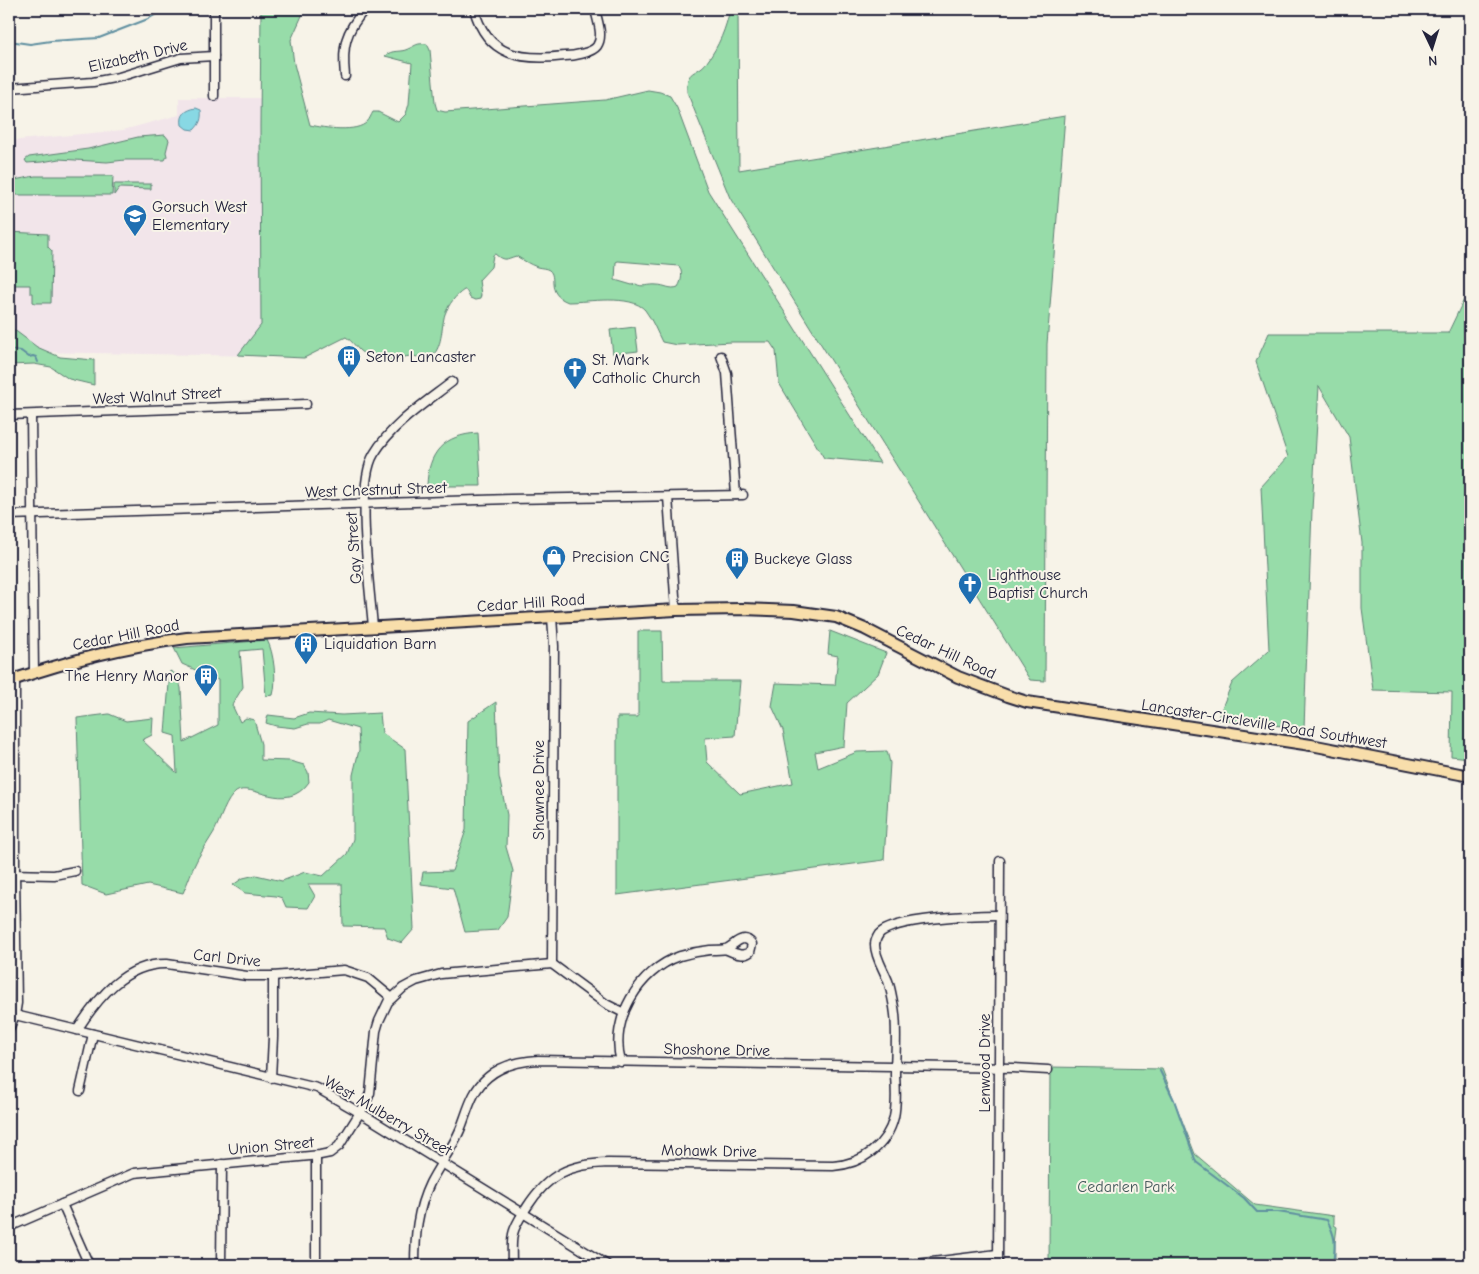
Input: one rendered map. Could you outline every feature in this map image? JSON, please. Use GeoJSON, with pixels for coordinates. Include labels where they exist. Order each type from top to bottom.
{"type":"FeatureCollection","features":[{"type":"Feature","properties":{"kind":"main road","name":"Cedar Hill Road"},"geometry":{"type":"LineString","coordinates":[[12,680],[84,657],[157,642],[187,638],[676,610],[742,609],[810,612],[846,620],[958,677],[1008,696],[1052,707]]}},
{"type":"Feature","properties":{"kind":"main road","name":"Lancaster-Circleville Road Southwest"},"geometry":{"type":"LineString","coordinates":[[1052,707],[1312,745],[1470,776]]}},
{"type":"Feature","properties":{"kind":"street"},"geometry":{"type":"LineString","coordinates":[[214,9],[214,96]]}},
{"type":"Feature","properties":{"kind":"street"},"geometry":{"type":"LineString","coordinates":[[345,76],[343,54],[346,38],[355,21],[366,9]]}},
{"type":"Feature","properties":{"kind":"street"},"geometry":{"type":"LineString","coordinates":[[474,9],[479,24],[489,38],[500,48],[516,56],[535,58],[573,56],[593,50],[598,45],[600,32],[594,9]]}},
{"type":"Feature","properties":{"kind":"street","name":"Elizabeth Drive"},"geometry":{"type":"LineString","coordinates":[[9,88],[93,82],[119,77],[181,58],[214,56]]}},
{"type":"Feature","properties":{"kind":"street","name":"West Chestnut Street"},"geometry":{"type":"LineString","coordinates":[[9,514],[740,495],[727,373],[721,356]]}},
{"type":"Feature","properties":{"kind":"street","name":"Gay Street"},"geometry":{"type":"LineString","coordinates":[[373,627],[364,504],[367,475],[373,456],[403,422],[452,382]]}},
{"type":"Feature","properties":{"kind":"street","name":"West Walnut Street"},"geometry":{"type":"LineString","coordinates":[[9,415],[306,404]]}},
{"type":"Feature","properties":{"kind":"street"},"geometry":{"type":"LineString","coordinates":[[31,415],[34,673]]}},
{"type":"Feature","properties":{"kind":"street"},"geometry":{"type":"LineString","coordinates":[[668,497],[676,610]]}},
{"type":"Feature","properties":{"kind":"street","name":"Shawnee Drive"},"geometry":{"type":"LineString","coordinates":[[552,617],[554,646],[552,964]]}},
{"type":"Feature","properties":{"kind":"street"},"geometry":{"type":"LineString","coordinates":[[9,1029],[15,1015],[17,983],[12,874],[15,733],[12,680]]}},
{"type":"Feature","properties":{"kind":"street","name":"Lenwood Drive"},"geometry":{"type":"LineString","coordinates":[[998,1265],[998,914],[1000,861]]}},
{"type":"Feature","properties":{"kind":"street"},"geometry":{"type":"LineString","coordinates":[[12,874],[54,875],[75,871]]}},
{"type":"Feature","properties":{"kind":"street","name":"Mohawk Drive"},"geometry":{"type":"LineString","coordinates":[[512,1265],[513,1233],[523,1213],[547,1182],[565,1170],[584,1164],[834,1166],[852,1163],[872,1152],[880,1145],[891,1127],[896,1107],[894,1009],[888,980],[875,945],[879,934],[888,929],[920,920],[952,916],[998,914]]}},
{"type":"Feature","properties":{"kind":"street"},"geometry":{"type":"LineString","coordinates":[[620,1062],[617,1047],[619,1030],[624,1013],[641,985],[662,965],[680,956],[725,949]]}},
{"type":"Feature","properties":{"kind":"street","name":"Carl Drive"},"geometry":{"type":"LineString","coordinates":[[77,1030],[92,1009],[120,979],[137,969],[147,966],[167,964],[247,976],[273,976],[344,970],[368,978],[392,998]]}},
{"type":"Feature","properties":{"kind":"street"},"geometry":{"type":"LineString","coordinates":[[552,964],[606,1004],[624,1013]]}},
{"type":"Feature","properties":{"kind":"street","name":"Union Street"},"geometry":{"type":"LineString","coordinates":[[9,1227],[134,1173],[316,1156],[334,1150],[360,1113],[370,1093],[376,1031],[382,1011],[403,988],[416,980],[431,976],[552,964]]}},
{"type":"Feature","properties":{"kind":"street"},"geometry":{"type":"LineString","coordinates":[[271,1078],[273,976]]}},
{"type":"Feature","properties":{"kind":"street","name":"West Mulberry Street"},"geometry":{"type":"LineString","coordinates":[[15,1015],[317,1088],[607,1265]]}},
{"type":"Feature","properties":{"kind":"street"},"geometry":{"type":"LineString","coordinates":[[80,1091],[93,1034]]}},
{"type":"Feature","properties":{"kind":"street","name":"Shoshone Drive"},"geometry":{"type":"LineString","coordinates":[[415,1265],[418,1214],[430,1181],[460,1131],[470,1100],[476,1091],[490,1076],[508,1066],[528,1061],[999,1067],[1048,1070]]}},
{"type":"Feature","properties":{"kind":"street"},"geometry":{"type":"LineString","coordinates":[[316,1156],[316,1265]]}},
{"type":"Feature","properties":{"kind":"street"},"geometry":{"type":"LineString","coordinates":[[221,1265],[222,1164]]}},
{"type":"Feature","properties":{"kind":"street"},"geometry":{"type":"LineString","coordinates":[[62,1204],[89,1265]]}},
{"type":"Feature","properties":{"kind":"street"},"geometry":{"type":"LineString","coordinates":[[908,1265],[998,1254]]}},
{"type":"Feature","properties":{"kind":"shaded area","name":"Gorsuch West Elementary"},"geometry":{"type":"Polygon","coordinates":[[[179,98],[261,98],[261,356],[33,352],[9,333],[9,141],[123,130],[179,115],[179,98]]]}},
{"type":"Feature","properties":{"kind":"green space"},"geometry":{"type":"Polygon","coordinates":[[[261,9],[305,9],[291,40],[294,64],[310,125],[340,129],[356,128],[367,122],[373,112],[378,112],[398,122],[406,114],[409,104],[412,63],[385,56],[421,44],[427,44],[430,50],[437,110],[445,112],[605,100],[648,90],[670,96],[677,108],[708,191],[880,463],[824,458],[779,383],[776,351],[770,342],[677,345],[662,342],[648,314],[638,305],[620,300],[568,302],[561,298],[554,290],[553,277],[549,270],[534,266],[516,256],[505,259],[495,254],[493,255],[491,267],[479,280],[480,299],[470,298],[466,290],[455,298],[445,314],[437,349],[430,357],[409,356],[393,361],[371,357],[360,351],[346,337],[304,358],[238,355],[261,325],[261,9]],[[618,261],[616,262],[615,280],[632,285],[657,285],[675,288],[678,287],[681,279],[679,266],[618,261]]]}},
{"type":"Feature","properties":{"kind":"green space"},"geometry":{"type":"Polygon","coordinates":[[[730,9],[738,9],[739,170],[1065,116],[1047,344],[1045,681],[1030,680],[730,198],[687,92],[687,84],[692,73],[703,66],[711,56],[724,30],[730,9]]]}},
{"type":"Feature","properties":{"kind":"green space"},"geometry":{"type":"Polygon","coordinates":[[[165,135],[169,140],[165,160],[107,162],[59,159],[27,163],[25,160],[29,157],[88,149],[138,137],[165,135]]]}},
{"type":"Feature","properties":{"kind":"green space"},"geometry":{"type":"Polygon","coordinates":[[[35,176],[113,176],[112,195],[9,195],[9,181],[35,176]]]}},
{"type":"Feature","properties":{"kind":"green space"},"geometry":{"type":"Polygon","coordinates":[[[114,184],[151,184],[151,189],[119,188],[114,195],[114,184]]]}},
{"type":"Feature","properties":{"kind":"green space"},"geometry":{"type":"Polygon","coordinates":[[[9,232],[48,234],[48,247],[52,251],[51,303],[33,302],[33,293],[30,293],[30,285],[9,285],[9,232]]]}},
{"type":"Feature","properties":{"kind":"green space"},"geometry":{"type":"Polygon","coordinates":[[[1470,287],[1470,483],[1465,484],[1470,758],[1451,756],[1452,692],[1373,690],[1362,608],[1362,543],[1349,437],[1319,386],[1312,510],[1304,728],[1217,720],[1232,683],[1269,650],[1261,487],[1288,457],[1256,362],[1269,333],[1448,333],[1470,287]]]}},
{"type":"Feature","properties":{"kind":"green space"},"geometry":{"type":"Polygon","coordinates":[[[9,326],[37,347],[60,357],[94,360],[94,385],[69,379],[51,367],[34,364],[9,365],[9,326]]]}},
{"type":"Feature","properties":{"kind":"green space"},"geometry":{"type":"Polygon","coordinates":[[[635,327],[638,351],[613,354],[610,330],[635,327]]]}},
{"type":"Feature","properties":{"kind":"green space"},"geometry":{"type":"Polygon","coordinates":[[[478,433],[481,486],[427,486],[431,464],[440,448],[456,437],[478,433]]]}},
{"type":"Feature","properties":{"kind":"green space"},"geometry":{"type":"Polygon","coordinates":[[[638,631],[662,631],[663,681],[740,681],[735,736],[705,738],[707,762],[740,794],[793,783],[783,730],[772,706],[776,683],[835,685],[838,656],[828,654],[830,631],[886,653],[878,674],[847,703],[844,746],[815,752],[818,768],[857,752],[887,751],[890,763],[884,860],[617,895],[617,717],[638,717],[638,631]]]}},
{"type":"Feature","properties":{"kind":"green space"},"geometry":{"type":"Polygon","coordinates":[[[267,640],[274,667],[275,683],[273,695],[266,696],[262,649],[240,651],[243,687],[232,705],[240,722],[246,718],[254,720],[261,744],[261,760],[290,761],[304,765],[308,772],[309,782],[300,791],[290,796],[280,797],[250,790],[242,790],[232,795],[214,832],[198,858],[183,893],[148,885],[106,894],[82,885],[77,718],[109,714],[126,721],[153,718],[152,735],[142,740],[177,773],[175,736],[165,733],[170,671],[177,675],[181,688],[184,742],[218,725],[218,680],[182,664],[174,648],[267,640]]]}},
{"type":"Feature","properties":{"kind":"green space"},"geometry":{"type":"Polygon","coordinates":[[[496,702],[499,777],[507,815],[506,847],[513,871],[507,917],[498,930],[465,932],[453,888],[421,884],[423,872],[452,871],[466,830],[468,721],[496,702]]]}},
{"type":"Feature","properties":{"kind":"green space"},"geometry":{"type":"Polygon","coordinates":[[[309,713],[342,715],[380,713],[382,733],[405,749],[414,929],[402,943],[388,938],[384,927],[343,926],[342,884],[308,884],[315,896],[308,908],[286,907],[282,898],[245,893],[233,885],[243,878],[256,875],[282,881],[305,872],[323,876],[347,854],[353,839],[353,775],[359,750],[358,729],[328,720],[320,724],[308,724],[295,728],[266,723],[268,715],[294,718],[309,713]]]}},
{"type":"Feature","properties":{"kind":"green space","name":"Cedarlen Park"},"geometry":{"type":"Polygon","coordinates":[[[1050,1067],[1162,1069],[1195,1154],[1255,1205],[1334,1216],[1334,1225],[1337,1227],[1335,1265],[1049,1265],[1050,1067]]]}},
{"type":"Feature","properties":{"kind":"water"},"geometry":{"type":"Polygon","coordinates":[[[196,108],[201,110],[198,126],[194,130],[187,129],[182,125],[183,115],[187,111],[196,108]]]}},
{"type":"Feature","properties":{"kind":"waterway"},"geometry":{"type":"LineString","coordinates":[[9,41],[30,44],[99,38],[148,19],[165,9]]}},
{"type":"Feature","properties":{"kind":"waterway"},"geometry":{"type":"LineString","coordinates":[[9,344],[12,350],[21,351],[29,357],[36,357],[38,362]]}},
{"type":"Feature","properties":{"kind":"waterway"},"geometry":{"type":"LineString","coordinates":[[1160,1071],[1174,1100],[1196,1162],[1244,1198],[1257,1212],[1278,1212],[1327,1220],[1334,1242],[1333,1265]]}},
{"type":"Feature","properties":{"kind":"place","name":"Gorsuch West Elementary"},"geometry":{"type":"Point","coordinates":[135,237]}},
{"type":"Feature","properties":{"kind":"place","name":"Seton Lancaster"},"geometry":{"type":"Point","coordinates":[349,378]}},
{"type":"Feature","properties":{"kind":"place","name":"St. Mark Catholic Church"},"geometry":{"type":"Point","coordinates":[575,390]}},
{"type":"Feature","properties":{"kind":"place","name":"Precision CNC"},"geometry":{"type":"Point","coordinates":[554,578]}},
{"type":"Feature","properties":{"kind":"place","name":"Buckeye Glass"},"geometry":{"type":"Point","coordinates":[737,580]}},
{"type":"Feature","properties":{"kind":"place","name":"Lighthouse Baptist Church"},"geometry":{"type":"Point","coordinates":[970,605]}},
{"type":"Feature","properties":{"kind":"place","name":"Liquidation Barn"},"geometry":{"type":"Point","coordinates":[306,665]}},
{"type":"Feature","properties":{"kind":"place","name":"The Henry Manor"},"geometry":{"type":"Point","coordinates":[206,697]}}]}
